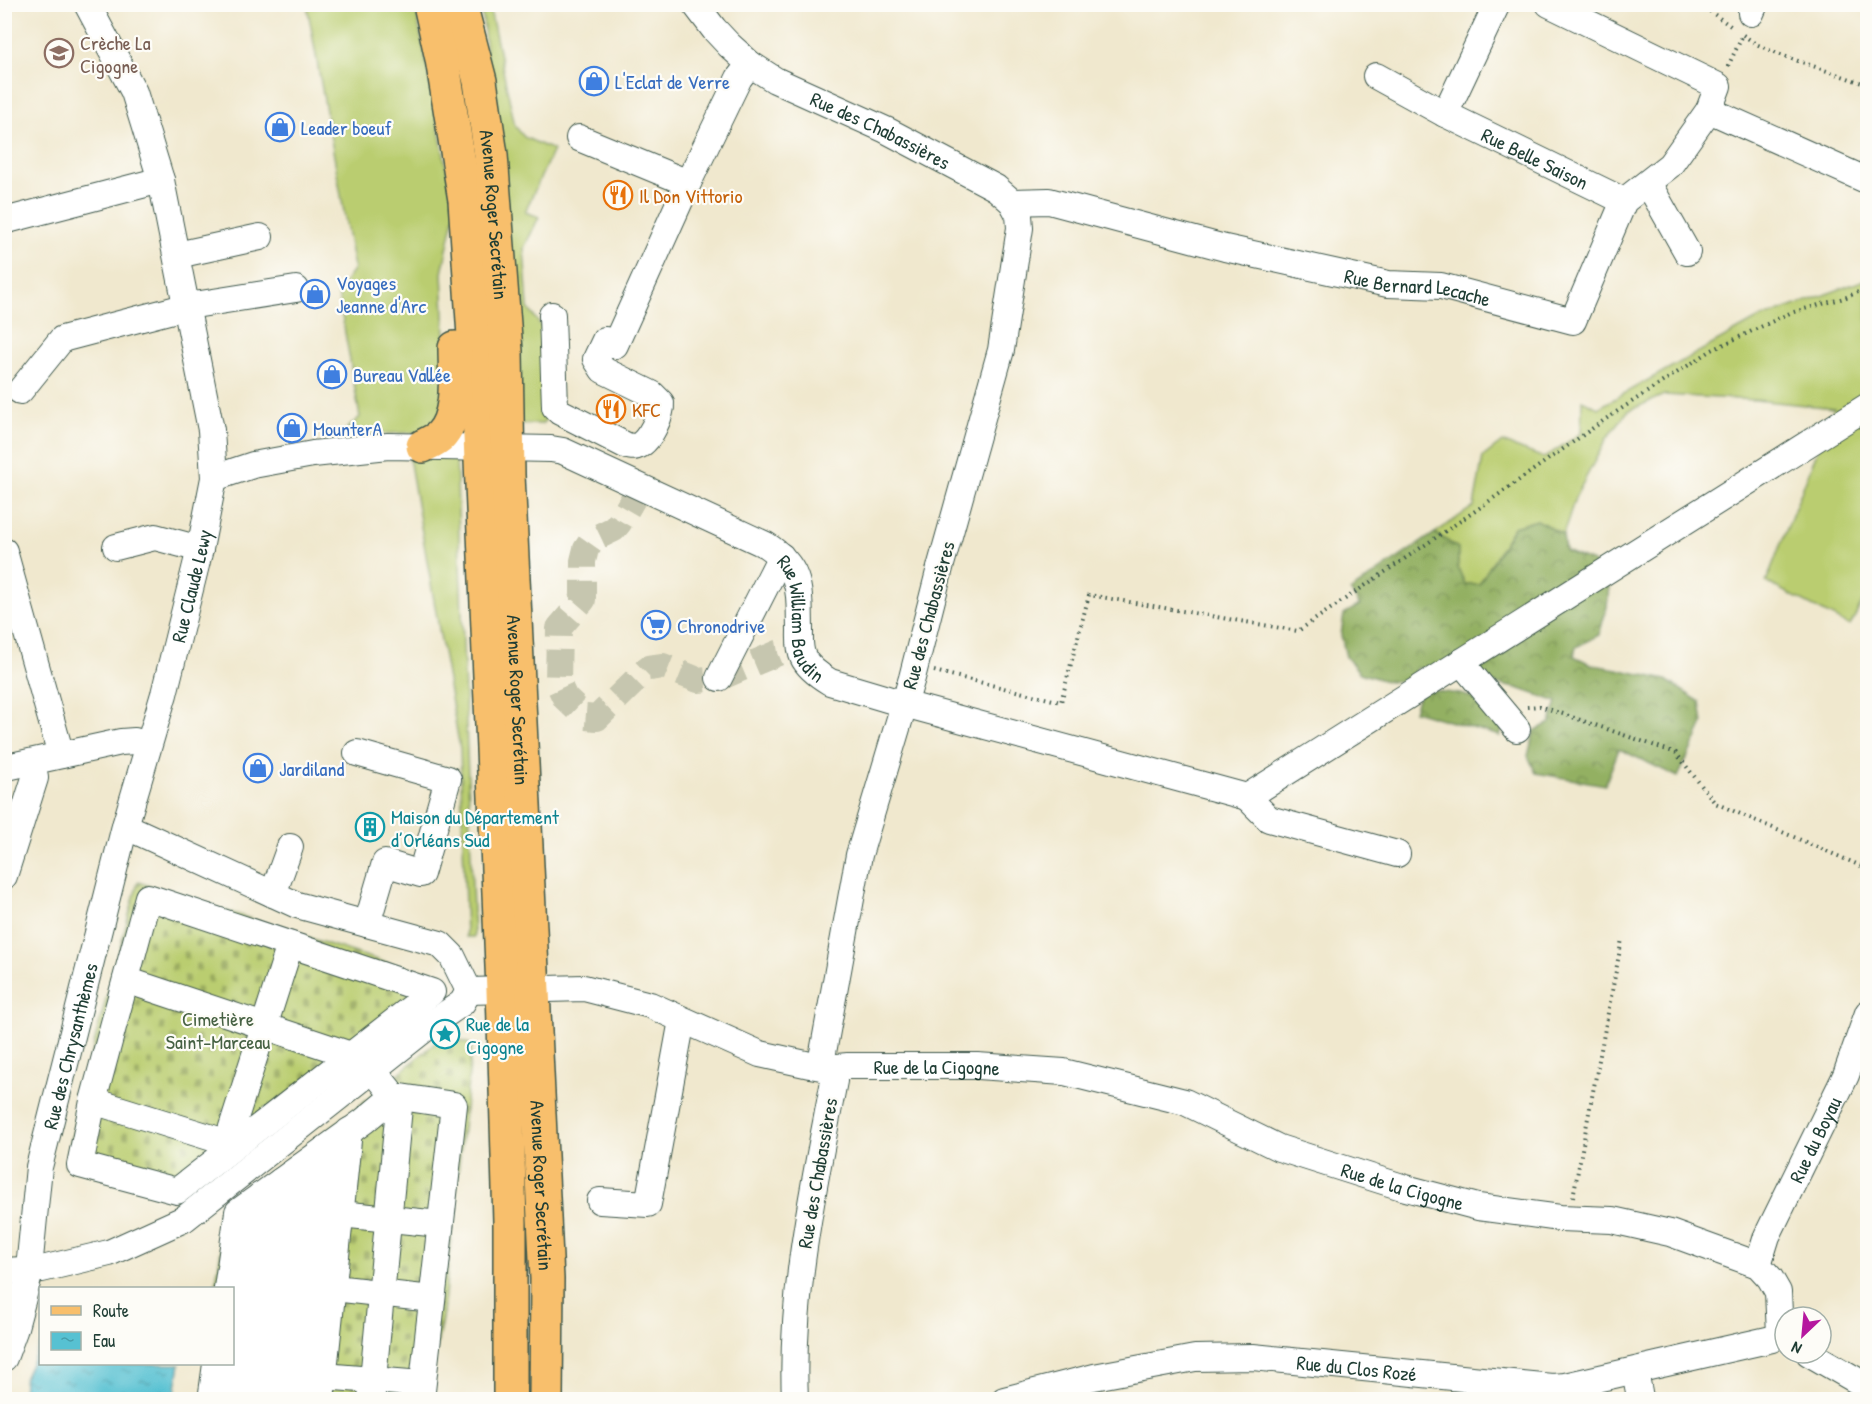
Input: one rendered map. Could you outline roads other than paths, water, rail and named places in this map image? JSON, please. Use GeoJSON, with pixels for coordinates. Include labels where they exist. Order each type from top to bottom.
{"type":"FeatureCollection","features":[{"type":"Feature","properties":{"kind":"main road","name":"Avenue Roger Secrétain"},"geometry":{"type":"LineString","coordinates":[[430,4],[442,58],[465,200],[494,448],[508,475],[518,990],[510,1222],[510,1400]]}},
{"type":"Feature","properties":{"kind":"main road","name":"Avenue Roger Secrétain"},"geometry":{"type":"LineString","coordinates":[[460,4],[480,81],[491,155],[506,351],[494,448]]}},
{"type":"Feature","properties":{"kind":"main road"},"geometry":{"type":"LineString","coordinates":[[472,4],[480,81]]}},
{"type":"Feature","properties":{"kind":"main road"},"geometry":{"type":"LineString","coordinates":[[423,446],[439,438],[452,417],[455,391],[454,279],[465,200]]}},
{"type":"Feature","properties":{"kind":"main road","name":"Avenue Roger Secrétain"},"geometry":{"type":"LineString","coordinates":[[518,990],[547,1279],[546,1400]]}},
{"type":"Feature","properties":{"kind":"street","name":"Rue Claude Lewy"},"geometry":{"type":"LineString","coordinates":[[87,4],[134,92],[161,180],[211,430],[214,478],[200,549],[164,694],[147,745],[125,826]]}},
{"type":"Feature","properties":{"kind":"street","name":"Rue des Chabassières"},"geometry":{"type":"LineString","coordinates":[[695,4],[714,29],[750,63],[775,80],[797,92],[886,130],[996,188],[1012,202],[1019,215],[1020,228],[1001,350],[915,666],[852,885],[822,1058],[834,1081],[802,1260],[793,1361],[795,1400]]}},
{"type":"Feature","properties":{"kind":"street"},"geometry":{"type":"LineString","coordinates":[[1445,114],[1497,4]]}},
{"type":"Feature","properties":{"kind":"street"},"geometry":{"type":"LineString","coordinates":[[1549,4],[1718,86],[1709,110],[1670,165],[1624,201]]}},
{"type":"Feature","properties":{"kind":"street"},"geometry":{"type":"LineString","coordinates":[[552,315],[555,406],[560,412],[627,446],[638,447],[648,438],[662,409],[661,403],[652,394],[603,370],[596,359],[610,342],[739,78],[750,63]]}},
{"type":"Feature","properties":{"kind":"street","name":"Rue Belle Saison"},"geometry":{"type":"LineString","coordinates":[[1376,76],[1445,114],[1624,201]]}},
{"type":"Feature","properties":{"kind":"street"},"geometry":{"type":"LineString","coordinates":[[1709,110],[1868,181]]}},
{"type":"Feature","properties":{"kind":"street"},"geometry":{"type":"LineString","coordinates":[[579,138],[688,183]]}},
{"type":"Feature","properties":{"kind":"street"},"geometry":{"type":"LineString","coordinates":[[4,221],[161,180]]}},
{"type":"Feature","properties":{"kind":"street"},"geometry":{"type":"LineString","coordinates":[[1648,183],[1687,252]]}},
{"type":"Feature","properties":{"kind":"street","name":"Rue Bernard Lecache"},"geometry":{"type":"LineString","coordinates":[[1012,202],[1049,201],[1225,248],[1388,284],[1441,286],[1573,321],[1624,201]]}},
{"type":"Feature","properties":{"kind":"street"},"geometry":{"type":"LineString","coordinates":[[177,255],[260,237]]}},
{"type":"Feature","properties":{"kind":"street"},"geometry":{"type":"LineString","coordinates":[[20,391],[62,339],[188,306],[296,289]]}},
{"type":"Feature","properties":{"kind":"street"},"geometry":{"type":"LineString","coordinates":[[1397,854],[1269,819],[1247,797],[1868,406]]}},
{"type":"Feature","properties":{"kind":"street","name":"Rue William Baudin"},"geometry":{"type":"LineString","coordinates":[[214,478],[252,465],[313,454],[388,446],[563,451],[766,545],[781,556],[791,568],[798,583],[800,649],[804,660],[819,676],[830,682],[1247,797]]}},
{"type":"Feature","properties":{"kind":"street"},"geometry":{"type":"LineString","coordinates":[[116,547],[154,537],[200,549]]}},
{"type":"Feature","properties":{"kind":"street"},"geometry":{"type":"LineString","coordinates":[[4,551],[61,755]]}},
{"type":"Feature","properties":{"kind":"street"},"geometry":{"type":"LineString","coordinates":[[719,678],[781,556]]}},
{"type":"Feature","properties":{"kind":"street"},"geometry":{"type":"LineString","coordinates":[[1461,662],[1517,729]]}},
{"type":"Feature","properties":{"kind":"street"},"geometry":{"type":"LineString","coordinates":[[4,766],[121,742],[135,741],[147,745]]}},
{"type":"Feature","properties":{"kind":"street"},"geometry":{"type":"LineString","coordinates":[[357,753],[448,779],[421,874],[386,863],[367,924]]}},
{"type":"Feature","properties":{"kind":"street"},"geometry":{"type":"LineString","coordinates":[[4,876],[35,778],[32,762]]}},
{"type":"Feature","properties":{"kind":"street"},"geometry":{"type":"LineString","coordinates":[[17,1270],[52,1267],[109,1253],[184,1219],[363,1067],[432,992],[148,897],[93,1101],[81,1165],[177,1191],[231,1144],[363,1067],[427,1027],[462,1003],[469,991],[452,956],[440,944],[297,904],[125,826]]}},
{"type":"Feature","properties":{"kind":"street","name":"Rue des Chrysanthèmes"},"geometry":{"type":"LineString","coordinates":[[4,1358],[14,1331],[17,1270],[39,1167],[125,826]]}},
{"type":"Feature","properties":{"kind":"street"},"geometry":{"type":"LineString","coordinates":[[273,894],[290,847]]}},
{"type":"Feature","properties":{"kind":"street"},"geometry":{"type":"LineString","coordinates":[[231,1144],[264,1026],[290,945]]}},
{"type":"Feature","properties":{"kind":"street"},"geometry":{"type":"LineString","coordinates":[[126,980],[264,1026],[363,1067],[397,1096],[454,1105],[422,1392],[322,1388],[272,1282]]}},
{"type":"Feature","properties":{"kind":"street","name":"Rue de la Cigogne"},"geometry":{"type":"LineString","coordinates":[[469,991],[584,988],[651,1005],[760,1054],[827,1068],[977,1066],[1064,1072],[1185,1102],[1279,1148],[1402,1187],[1474,1207],[1569,1219],[1612,1220],[1670,1233],[1758,1265]]}},
{"type":"Feature","properties":{"kind":"street","name":"Rue du Boyau"},"geometry":{"type":"LineString","coordinates":[[1758,1265],[1767,1236],[1846,1075],[1868,1013]]}},
{"type":"Feature","properties":{"kind":"street"},"geometry":{"type":"LineString","coordinates":[[600,1201],[648,1204],[682,1020]]}},
{"type":"Feature","properties":{"kind":"street"},"geometry":{"type":"LineString","coordinates":[[255,1400],[272,1282],[281,1181],[397,1096]]}},
{"type":"Feature","properties":{"kind":"street"},"geometry":{"type":"LineString","coordinates":[[372,1390],[397,1096]]}},
{"type":"Feature","properties":{"kind":"street"},"geometry":{"type":"LineString","coordinates":[[93,1101],[231,1144]]}},
{"type":"Feature","properties":{"kind":"street"},"geometry":{"type":"LineString","coordinates":[[272,1282],[340,1214],[349,1131]]}},
{"type":"Feature","properties":{"kind":"street"},"geometry":{"type":"LineString","coordinates":[[232,1400],[272,1282],[324,1150]]}},
{"type":"Feature","properties":{"kind":"street"},"geometry":{"type":"LineString","coordinates":[[277,1400],[272,1282],[281,1181]]}},
{"type":"Feature","properties":{"kind":"street"},"geometry":{"type":"LineString","coordinates":[[340,1214],[440,1224]]}},
{"type":"Feature","properties":{"kind":"street"},"geometry":{"type":"LineString","coordinates":[[1758,1265],[1779,1292],[1780,1305]]}},
{"type":"Feature","properties":{"kind":"street"},"geometry":{"type":"LineString","coordinates":[[272,1282],[432,1299]]}},
{"type":"Feature","properties":{"kind":"street"},"geometry":{"type":"LineString","coordinates":[[272,1282],[297,1400]]}},
{"type":"Feature","properties":{"kind":"street","name":"Rue du Clos Rozé"},"geometry":{"type":"LineString","coordinates":[[1004,1400],[1094,1377],[1195,1358],[1253,1357],[1552,1387],[1583,1383],[1773,1339]]}},
{"type":"Feature","properties":{"kind":"street"},"geometry":{"type":"LineString","coordinates":[[211,1400],[216,1365]]}},
{"type":"Feature","properties":{"kind":"street"},"geometry":{"type":"LineString","coordinates":[[1830,1365],[1868,1387]]}},
{"type":"Feature","properties":{"kind":"street"},"geometry":{"type":"LineString","coordinates":[[1635,1371],[1639,1392],[1638,1400]]}},
{"type":"Feature","properties":{"kind":"water"},"geometry":{"type":"Polygon","coordinates":[[[39,1346],[39,1365],[180,1365],[174,1399],[23,1399],[24,1379],[39,1346]]]}},
{"type":"Feature","properties":{"kind":"tunnel"},"geometry":{"type":"LineString","coordinates":[[640,487],[614,529],[593,539],[586,549],[583,561],[583,600],[559,628],[558,683],[565,698],[585,717],[597,718],[648,668],[663,666],[698,680],[719,678],[778,653],[800,649]]}},
{"type":"Feature","properties":{"kind":"place","name":"Crèche La Cigogne"},"geometry":{"type":"Point","coordinates":[59,53]}},
{"type":"Feature","properties":{"kind":"place","name":"L'Eclat de Verre"},"geometry":{"type":"Point","coordinates":[594,81]}},
{"type":"Feature","properties":{"kind":"place","name":"Leader boeuf"},"geometry":{"type":"Point","coordinates":[280,127]}},
{"type":"Feature","properties":{"kind":"place","name":"Il Don Vittorio"},"geometry":{"type":"Point","coordinates":[618,195]}},
{"type":"Feature","properties":{"kind":"place","name":"Voyages Jeanne d'Arc"},"geometry":{"type":"Point","coordinates":[315,294]}},
{"type":"Feature","properties":{"kind":"place","name":"Bureau Vallée"},"geometry":{"type":"Point","coordinates":[332,374]}},
{"type":"Feature","properties":{"kind":"place","name":"KFC"},"geometry":{"type":"Point","coordinates":[611,409]}},
{"type":"Feature","properties":{"kind":"place","name":"MounterA"},"geometry":{"type":"Point","coordinates":[292,428]}},
{"type":"Feature","properties":{"kind":"place","name":"Chronodrive"},"geometry":{"type":"Point","coordinates":[656,625]}},
{"type":"Feature","properties":{"kind":"place","name":"Jardiland"},"geometry":{"type":"Point","coordinates":[258,768]}},
{"type":"Feature","properties":{"kind":"place","name":"Maison du Département d’Orléans Sud"},"geometry":{"type":"Point","coordinates":[370,827]}},
{"type":"Feature","properties":{"kind":"place","name":"Rue de la Cigogne"},"geometry":{"type":"Point","coordinates":[445,1034]}},
{"type":"Feature","properties":{"kind":"park label","name":"Cimetière Saint-Marceau"},"geometry":{"type":"Point","coordinates":[218,1030]}}]}
